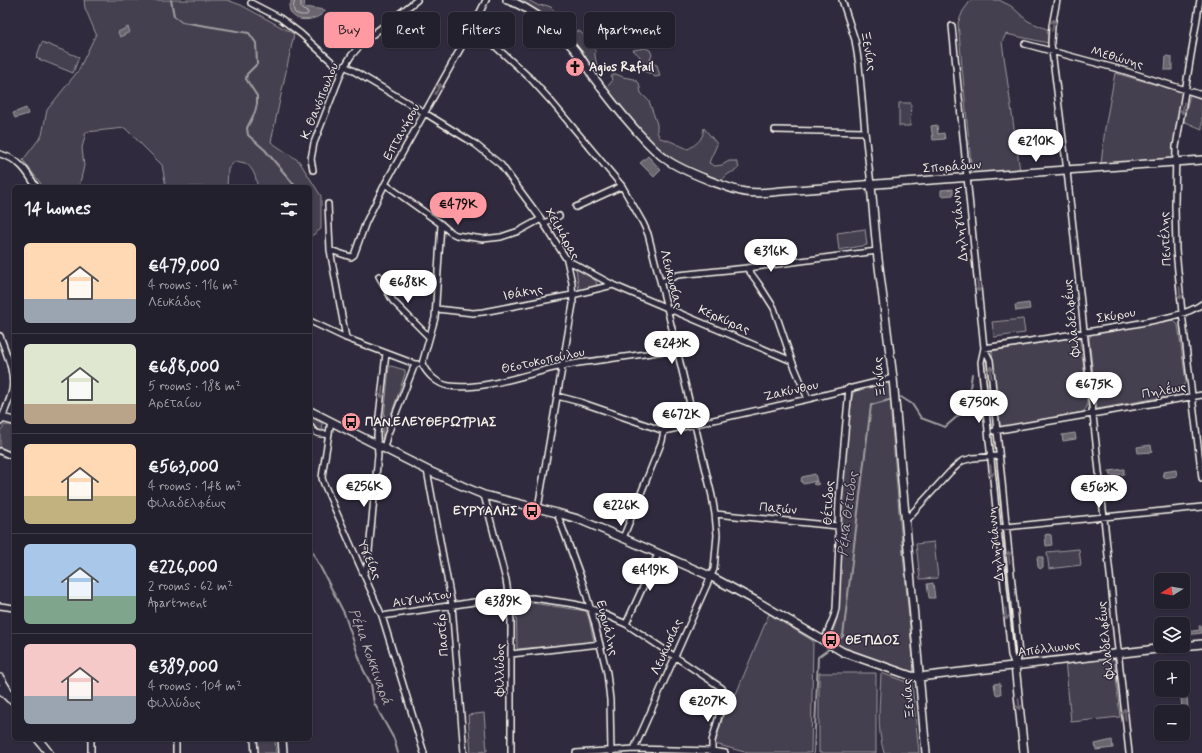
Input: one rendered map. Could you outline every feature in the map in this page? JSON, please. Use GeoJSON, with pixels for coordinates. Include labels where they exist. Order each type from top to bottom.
{"type":"FeatureCollection","features":[{"type":"Feature","properties":{"kind":"street","name":"Κ. Θανόπουλου"},"geometry":{"type":"LineString","coordinates":[[313,170],[311,159],[314,143],[343,69],[351,56],[363,42],[417,0]]}},
{"type":"Feature","properties":{"kind":"street","name":"Επτανήσου"},"geometry":{"type":"LineString","coordinates":[[480,12],[486,0]]}},
{"type":"Feature","properties":{"kind":"street","name":"Σποράδων"},"geometry":{"type":"LineString","coordinates":[[507,0],[526,9],[538,17],[554,29],[566,41],[578,54],[613,103],[661,156],[676,166],[726,187],[746,192],[775,192],[1202,160]]}},
{"type":"Feature","properties":{"kind":"street","name":"Ξενίας"},"geometry":{"type":"LineString","coordinates":[[842,0],[855,40],[859,65],[877,251],[893,378],[926,753]]}},
{"type":"Feature","properties":{"kind":"street","name":"Φιλαδελφέως"},"geometry":{"type":"LineString","coordinates":[[1057,0],[1052,26],[1051,43],[1067,170],[1129,753]]}},
{"type":"Feature","properties":{"kind":"street","name":"Πεντέλης"},"geometry":{"type":"LineString","coordinates":[[1200,0],[1175,162],[1176,250],[1202,478]]}},
{"type":"Feature","properties":{"kind":"street","name":"Χειμάρας"},"geometry":{"type":"LineString","coordinates":[[251,3],[280,18],[343,69],[425,113],[475,144],[501,165],[542,221],[567,260],[571,278],[573,304],[538,508]]}},
{"type":"Feature","properties":{"kind":"street","name":"Δηληγιάννη"},"geometry":{"type":"LineString","coordinates":[[952,26],[984,348],[981,362],[997,528],[1011,655],[1016,665],[1024,753]]}},
{"type":"Feature","properties":{"kind":"street","name":"Μεθώνης"},"geometry":{"type":"LineString","coordinates":[[1025,44],[1122,70],[1202,95]]}},
{"type":"Feature","properties":{"kind":"street","name":"Επτανήσου"},"geometry":{"type":"LineString","coordinates":[[330,250],[348,256],[354,255],[366,222],[385,184],[461,48]]}},
{"type":"Feature","properties":{"kind":"street","name":"Λευκωσίας"},"geometry":{"type":"LineString","coordinates":[[497,48],[531,79],[622,186],[648,234],[677,349],[715,514],[717,535],[714,570],[634,748]]}},
{"type":"Feature","properties":{"kind":"street"},"geometry":{"type":"LineString","coordinates":[[775,130],[865,132]]}},
{"type":"Feature","properties":{"kind":"street"},"geometry":{"type":"LineString","coordinates":[[0,154],[16,160],[27,172],[35,185]]}},
{"type":"Feature","properties":{"kind":"street"},"geometry":{"type":"LineString","coordinates":[[385,184],[450,232],[456,235],[483,240],[501,238],[542,221],[559,216]]}},
{"type":"Feature","properties":{"kind":"street"},"geometry":{"type":"LineString","coordinates":[[576,207],[622,186]]}},
{"type":"Feature","properties":{"kind":"street"},"geometry":{"type":"LineString","coordinates":[[328,204],[330,250],[346,338]]}},
{"type":"Feature","properties":{"kind":"street"},"geometry":{"type":"LineString","coordinates":[[312,322],[346,338],[415,364],[422,364],[436,318],[441,224]]}},
{"type":"Feature","properties":{"kind":"street"},"geometry":{"type":"LineString","coordinates":[[660,282],[678,276],[877,251]]}},
{"type":"Feature","properties":{"kind":"street","name":"Κερκύρας"},"geometry":{"type":"LineString","coordinates":[[567,260],[613,285],[792,361]]}},
{"type":"Feature","properties":{"kind":"street"},"geometry":{"type":"LineString","coordinates":[[746,268],[758,283],[774,308],[792,361],[808,399]]}},
{"type":"Feature","properties":{"kind":"street"},"geometry":{"type":"LineString","coordinates":[[379,276],[393,301],[429,337]]}},
{"type":"Feature","properties":{"kind":"street","name":"Ιθάκης"},"geometry":{"type":"LineString","coordinates":[[436,309],[473,313],[483,312],[613,285]]}},
{"type":"Feature","properties":{"kind":"street","name":"Σκύρου"},"geometry":{"type":"LineString","coordinates":[[984,348],[1084,333],[1160,319],[1196,308],[1202,304]]}},
{"type":"Feature","properties":{"kind":"street"},"geometry":{"type":"LineString","coordinates":[[0,336],[9,361],[12,389],[1,420],[12,421]]}},
{"type":"Feature","properties":{"kind":"street","name":"Δηληγιάννη"},"geometry":{"type":"LineString","coordinates":[[984,348],[990,360],[998,456],[1019,656],[1016,665]]}},
{"type":"Feature","properties":{"kind":"street","name":"Θεοτοκοπούλου"},"geometry":{"type":"LineString","coordinates":[[422,364],[425,371],[442,384],[450,386],[474,386],[562,366],[677,349]]}},
{"type":"Feature","properties":{"kind":"street"},"geometry":{"type":"LineString","coordinates":[[381,446],[377,436],[386,353]]}},
{"type":"Feature","properties":{"kind":"street"},"geometry":{"type":"LineString","coordinates":[[364,574],[368,562],[381,446],[387,436],[415,364]]}},
{"type":"Feature","properties":{"kind":"street","name":"Ζακύνθου"},"geometry":{"type":"LineString","coordinates":[[664,431],[808,399],[893,378]]}},
{"type":"Feature","properties":{"kind":"street","name":"Θέτιδος"},"geometry":{"type":"LineString","coordinates":[[824,641],[836,609],[839,500],[849,388]]}},
{"type":"Feature","properties":{"kind":"street","name":"Πηλέως"},"geometry":{"type":"LineString","coordinates":[[988,432],[1202,395]]}},
{"type":"Feature","properties":{"kind":"street"},"geometry":{"type":"LineString","coordinates":[[557,396],[580,402],[664,431],[662,442],[623,538]]}},
{"type":"Feature","properties":{"kind":"street","name":"Απόλλωνος"},"geometry":{"type":"LineString","coordinates":[[312,412],[427,470],[467,488],[484,494],[578,519],[710,576],[758,602],[843,652],[911,676],[1154,649]]}},
{"type":"Feature","properties":{"kind":"street","name":"Υγείας"},"geometry":{"type":"LineString","coordinates":[[331,421],[322,478],[382,616],[424,753]]}},
{"type":"Feature","properties":{"kind":"street"},"geometry":{"type":"LineString","coordinates":[[312,429],[318,435],[329,434]]}},
{"type":"Feature","properties":{"kind":"street"},"geometry":{"type":"LineString","coordinates":[[0,451],[12,456]]}},
{"type":"Feature","properties":{"kind":"street"},"geometry":{"type":"LineString","coordinates":[[906,520],[962,461],[973,458],[998,456]]}},
{"type":"Feature","properties":{"kind":"street","name":"Παστέρ"},"geometry":{"type":"LineString","coordinates":[[427,470],[452,605],[464,753]]}},
{"type":"Feature","properties":{"kind":"street","name":"Φιλλύδος"},"geometry":{"type":"LineString","coordinates":[[484,494],[506,580],[509,599],[511,621],[511,753]]}},
{"type":"Feature","properties":{"kind":"street"},"geometry":{"type":"LineString","coordinates":[[997,528],[1202,507]]}},
{"type":"Feature","properties":{"kind":"street","name":"Ευρυάλης"},"geometry":{"type":"LineString","coordinates":[[557,513],[584,583],[600,644],[609,686],[611,751]]}},
{"type":"Feature","properties":{"kind":"street","name":"Παξών"},"geometry":{"type":"LineString","coordinates":[[715,514],[838,526]]}},
{"type":"Feature","properties":{"kind":"street"},"geometry":{"type":"LineString","coordinates":[[626,624],[658,554]]}},
{"type":"Feature","properties":{"kind":"street"},"geometry":{"type":"LineString","coordinates":[[1005,598],[1013,597]]}},
{"type":"Feature","properties":{"kind":"street","name":"Αιγινήτου"},"geometry":{"type":"LineString","coordinates":[[382,616],[452,605],[533,598],[590,608],[626,624],[722,688],[725,694],[712,741],[712,752]]}},
{"type":"Feature","properties":{"kind":"street"},"geometry":{"type":"LineString","coordinates":[[0,606],[12,608]]}},
{"type":"Feature","properties":{"kind":"street"},"geometry":{"type":"LineString","coordinates":[[511,654],[600,644]]}},
{"type":"Feature","properties":{"kind":"street","name":"Απόλλωνος"},"geometry":{"type":"LineString","coordinates":[[1190,645],[1202,644]]}},
{"type":"Feature","properties":{"kind":"street"},"geometry":{"type":"LineString","coordinates":[[0,678],[12,699]]}},
{"type":"Feature","properties":{"kind":"street"},"geometry":{"type":"LineString","coordinates":[[0,690],[12,700]]}},
{"type":"Feature","properties":{"kind":"street"},"geometry":{"type":"LineString","coordinates":[[40,741],[49,753]]}},
{"type":"Feature","properties":{"kind":"street"},"geometry":{"type":"LineString","coordinates":[[91,741],[91,753]]}},
{"type":"Feature","properties":{"kind":"street"},"geometry":{"type":"LineString","coordinates":[[176,741],[176,753]]}},
{"type":"Feature","properties":{"kind":"street"},"geometry":{"type":"LineString","coordinates":[[254,741],[255,753]]}},
{"type":"Feature","properties":{"kind":"street"},"geometry":{"type":"LineString","coordinates":[[282,741],[283,753]]}},
{"type":"Feature","properties":{"kind":"street"},"geometry":{"type":"LineString","coordinates":[[576,753],[634,748],[725,753]]}},
{"type":"Feature","properties":{"kind":"shaded area"},"geometry":{"type":"Polygon","coordinates":[[[84,0],[227,0],[241,5],[294,34],[271,142],[299,161],[321,196],[321,229],[312,236],[312,185],[257,185],[254,174],[248,165],[235,161],[228,169],[227,185],[166,185],[162,165],[125,128],[86,132],[82,148],[84,166],[79,185],[41,185],[23,160],[42,135],[47,110],[78,71],[96,34],[85,8],[84,0]]]}},
{"type":"Feature","properties":{"kind":"shaded area"},"geometry":{"type":"Polygon","coordinates":[[[514,0],[528,0],[539,6],[545,5],[551,7],[555,12],[531,12],[514,0]]]}},
{"type":"Feature","properties":{"kind":"shaded area"},"geometry":{"type":"Polygon","coordinates":[[[971,0],[999,0],[1011,6],[1028,21],[1049,30],[1048,43],[1006,34],[1002,42],[1020,171],[972,175],[958,23],[963,11],[971,0]]]}},
{"type":"Feature","properties":{"kind":"shaded area"},"geometry":{"type":"Polygon","coordinates":[[[579,31],[584,35],[584,48],[595,49],[598,73],[593,69],[576,47],[576,32],[579,31]]]}},
{"type":"Feature","properties":{"kind":"shaded area"},"geometry":{"type":"Polygon","coordinates":[[[42,42],[79,57],[73,73],[36,58],[42,42]]]}},
{"type":"Feature","properties":{"kind":"shaded area"},"geometry":{"type":"Polygon","coordinates":[[[645,48],[650,50],[652,55],[650,60],[652,63],[657,65],[660,76],[655,77],[642,70],[640,65],[640,57],[633,50],[645,48]]]}},
{"type":"Feature","properties":{"kind":"shaded area"},"geometry":{"type":"Polygon","coordinates":[[[1115,73],[1182,92],[1172,158],[1101,164],[1105,128],[1115,73]]]}},
{"type":"Feature","properties":{"kind":"shaded area"},"geometry":{"type":"Polygon","coordinates":[[[616,74],[634,79],[639,83],[641,93],[649,101],[660,138],[688,149],[700,140],[704,128],[717,144],[709,163],[715,166],[722,165],[729,161],[736,161],[739,167],[738,169],[718,182],[672,161],[655,147],[604,87],[609,85],[612,81],[611,76],[616,74]]]}},
{"type":"Feature","properties":{"kind":"shaded area"},"geometry":{"type":"Polygon","coordinates":[[[1190,95],[1202,99],[1202,129],[1183,121],[1190,95]]]}},
{"type":"Feature","properties":{"kind":"shaded area"},"geometry":{"type":"Polygon","coordinates":[[[899,103],[911,103],[910,126],[899,126],[899,103]]]}},
{"type":"Feature","properties":{"kind":"shaded area"},"geometry":{"type":"Polygon","coordinates":[[[865,229],[867,245],[839,250],[837,233],[865,229]]]}},
{"type":"Feature","properties":{"kind":"shaded area"},"geometry":{"type":"Polygon","coordinates":[[[576,268],[596,281],[597,285],[579,291],[576,268]]]}},
{"type":"Feature","properties":{"kind":"shaded area"},"geometry":{"type":"Polygon","coordinates":[[[1023,319],[1025,333],[994,337],[992,322],[1023,319]]]}},
{"type":"Feature","properties":{"kind":"shaded area"},"geometry":{"type":"Polygon","coordinates":[[[1174,320],[1178,325],[1186,382],[1175,395],[1097,409],[1089,339],[1090,336],[1094,333],[1174,320]]]}},
{"type":"Feature","properties":{"kind":"shaded area"},"geometry":{"type":"Polygon","coordinates":[[[1078,337],[1080,339],[1087,392],[1087,407],[1083,412],[1000,427],[992,351],[1078,337]]]}},
{"type":"Feature","properties":{"kind":"shaded area"},"geometry":{"type":"Polygon","coordinates":[[[985,361],[987,362],[992,415],[990,416],[983,363],[985,361]]]}},
{"type":"Feature","properties":{"kind":"shaded area"},"geometry":{"type":"Polygon","coordinates":[[[391,366],[405,370],[405,374],[382,439],[389,367],[391,366]]]}},
{"type":"Feature","properties":{"kind":"shaded area"},"geometry":{"type":"Polygon","coordinates":[[[888,382],[891,401],[899,512],[914,670],[912,672],[843,647],[830,639],[837,619],[842,529],[840,520],[843,472],[852,397],[854,392],[857,390],[888,382]]]}},
{"type":"Feature","properties":{"kind":"shaded area"},"geometry":{"type":"Polygon","coordinates":[[[312,418],[322,423],[323,430],[316,428],[313,424],[312,418]]]}},
{"type":"Feature","properties":{"kind":"shaded area"},"geometry":{"type":"Polygon","coordinates":[[[5,425],[12,426],[12,453],[0,448],[0,431],[5,425]]]}},
{"type":"Feature","properties":{"kind":"shaded area"},"geometry":{"type":"Polygon","coordinates":[[[996,469],[1001,517],[999,517],[994,470],[996,469]]]}},
{"type":"Feature","properties":{"kind":"shaded area"},"geometry":{"type":"Polygon","coordinates":[[[1002,538],[1004,538],[1007,579],[1005,578],[1002,538]]]}},
{"type":"Feature","properties":{"kind":"shaded area"},"geometry":{"type":"Polygon","coordinates":[[[934,542],[938,578],[920,579],[916,544],[934,542]]]}},
{"type":"Feature","properties":{"kind":"shaded area"},"geometry":{"type":"Polygon","coordinates":[[[1079,549],[1081,565],[1049,569],[1047,552],[1079,549]]]}},
{"type":"Feature","properties":{"kind":"shaded area"},"geometry":{"type":"Polygon","coordinates":[[[532,603],[586,611],[594,642],[517,649],[516,604],[532,603]]]}},
{"type":"Feature","properties":{"kind":"shaded area"},"geometry":{"type":"Polygon","coordinates":[[[769,614],[813,641],[811,753],[748,753],[715,744],[730,692],[736,694],[769,614]]]}},
{"type":"Feature","properties":{"kind":"shaded area"},"geometry":{"type":"Polygon","coordinates":[[[1010,614],[1012,614],[1015,654],[1013,653],[1010,614]]]}},
{"type":"Feature","properties":{"kind":"shaded area"},"geometry":{"type":"Polygon","coordinates":[[[1114,654],[1120,717],[1071,722],[1065,660],[1114,654]]]}},
{"type":"Feature","properties":{"kind":"shaded area"},"geometry":{"type":"Polygon","coordinates":[[[819,673],[876,673],[876,753],[819,753],[819,673]]]}},
{"type":"Feature","properties":{"kind":"shaded area"},"geometry":{"type":"Polygon","coordinates":[[[881,673],[912,684],[919,753],[884,753],[879,723],[881,673]]]}},
{"type":"Feature","properties":{"kind":"shaded area"},"geometry":{"type":"Polygon","coordinates":[[[484,713],[487,751],[471,753],[468,715],[484,713]]]}},
{"type":"Feature","properties":{"kind":"shaded area"},"geometry":{"type":"Polygon","coordinates":[[[256,741],[275,741],[276,753],[258,753],[256,741]]]}},
{"type":"Feature","properties":{"kind":"shaded area"},"geometry":{"type":"Polygon","coordinates":[[[275,741],[287,741],[289,753],[276,753],[275,741]]]}},
{"type":"Feature","properties":{"kind":"water"},"geometry":{"type":"Polygon","coordinates":[[[291,0],[305,0],[304,7],[325,11],[316,18],[304,20],[298,19],[290,11],[289,5],[291,5],[291,0]]]}},
{"type":"Feature","properties":{"kind":"water"},"geometry":{"type":"Polygon","coordinates":[[[128,27],[130,32],[120,37],[118,32],[128,27]]]}},
{"type":"Feature","properties":{"kind":"water"},"geometry":{"type":"Polygon","coordinates":[[[1166,56],[1172,57],[1172,70],[1165,70],[1166,56]]]}},
{"type":"Feature","properties":{"kind":"water"},"geometry":{"type":"Polygon","coordinates":[[[26,108],[28,114],[15,118],[13,113],[26,108]]]}},
{"type":"Feature","properties":{"kind":"water"},"geometry":{"type":"Polygon","coordinates":[[[937,125],[938,134],[944,133],[945,139],[933,140],[931,126],[937,125]]]}},
{"type":"Feature","properties":{"kind":"water"},"geometry":{"type":"Polygon","coordinates":[[[648,156],[661,170],[654,177],[640,163],[648,156]]]}},
{"type":"Feature","properties":{"kind":"water"},"geometry":{"type":"Polygon","coordinates":[[[953,189],[953,195],[941,196],[941,190],[953,189]]]}},
{"type":"Feature","properties":{"kind":"water"},"geometry":{"type":"Polygon","coordinates":[[[1029,303],[1030,309],[1016,311],[1015,305],[1029,303]]]}},
{"type":"Feature","properties":{"kind":"water"},"geometry":{"type":"Polygon","coordinates":[[[1075,433],[1076,439],[1063,441],[1062,435],[1075,433]]]}},
{"type":"Feature","properties":{"kind":"water"},"geometry":{"type":"Polygon","coordinates":[[[1151,445],[1152,452],[1138,453],[1137,447],[1151,445]]]}},
{"type":"Feature","properties":{"kind":"water"},"geometry":{"type":"Polygon","coordinates":[[[1124,469],[1124,474],[1110,476],[1109,471],[1124,469]]]}},
{"type":"Feature","properties":{"kind":"water"},"geometry":{"type":"Polygon","coordinates":[[[1176,470],[1177,476],[1164,478],[1163,472],[1176,470]]]}},
{"type":"Feature","properties":{"kind":"water"},"geometry":{"type":"Polygon","coordinates":[[[815,474],[819,484],[813,484],[816,481],[804,484],[802,483],[802,477],[815,474]]]}},
{"type":"Feature","properties":{"kind":"water"},"geometry":{"type":"Polygon","coordinates":[[[1045,535],[1051,535],[1052,545],[1046,546],[1045,535]]]}},
{"type":"Feature","properties":{"kind":"water"},"geometry":{"type":"Polygon","coordinates":[[[1037,557],[1043,557],[1043,567],[1040,569],[1038,567],[1037,557]]]}},
{"type":"Feature","properties":{"kind":"water"},"geometry":{"type":"Polygon","coordinates":[[[933,583],[935,598],[929,598],[927,584],[933,583]]]}},
{"type":"Feature","properties":{"kind":"water"},"geometry":{"type":"Polygon","coordinates":[[[1199,626],[1202,626],[1202,633],[1190,634],[1190,631],[1200,630],[1199,626]]]}},
{"type":"Feature","properties":{"kind":"water"},"geometry":{"type":"Polygon","coordinates":[[[1000,683],[1001,694],[996,695],[994,684],[1000,683]]]}},
{"type":"Feature","properties":{"kind":"water"},"geometry":{"type":"Polygon","coordinates":[[[1187,697],[1188,705],[1182,705],[1181,698],[1187,697]]]}},
{"type":"Feature","properties":{"kind":"water"},"geometry":{"type":"Polygon","coordinates":[[[1112,740],[1113,748],[1096,750],[1095,744],[1112,740]]]}},
{"type":"Feature","properties":{"kind":"waterway","name":"Ρέμα Κοκκιναρά"},"geometry":{"type":"LineString","coordinates":[[171,0],[174,16],[182,22],[249,33],[256,43],[257,64],[247,74],[246,79],[257,96],[255,112],[247,128],[248,135],[265,150],[294,185]]}},
{"type":"Feature","properties":{"kind":"waterway","name":"Ρέμα Θέτιδος"},"geometry":{"type":"LineString","coordinates":[[901,397],[912,404],[921,418],[945,427],[967,408],[972,374]]}},
{"type":"Feature","properties":{"kind":"waterway","name":"Ρέμα Θέτιδος"},"geometry":{"type":"LineString","coordinates":[[836,642],[843,636],[871,405],[889,400]]}},
{"type":"Feature","properties":{"kind":"waterway","name":"Ρέμα Κοκκιναρά"},"geometry":{"type":"LineString","coordinates":[[312,551],[344,613],[363,669],[371,684],[374,703],[394,739],[398,753]]}},
{"type":"Feature","properties":{"kind":"waterway","name":"Ρέμα Θέτιδος"},"geometry":{"type":"LineString","coordinates":[[814,753],[818,657],[829,649]]}},
{"type":"Feature","properties":{"kind":"place","name":"Agios Rafail"},"geometry":{"type":"Point","coordinates":[575,67]}},
{"type":"Feature","properties":{"kind":"place","name":"ΠΑΝ.ΕΛΕΥΘΕΡΩΤΡΙΑΣ"},"geometry":{"type":"Point","coordinates":[351,422]}},
{"type":"Feature","properties":{"kind":"place","name":"ΕΥΡΥΑΛΗΣ"},"geometry":{"type":"Point","coordinates":[532,511]}},
{"type":"Feature","properties":{"kind":"place","name":"ΘΕΤΙΔΟΣ"},"geometry":{"type":"Point","coordinates":[831,640]}}]}
